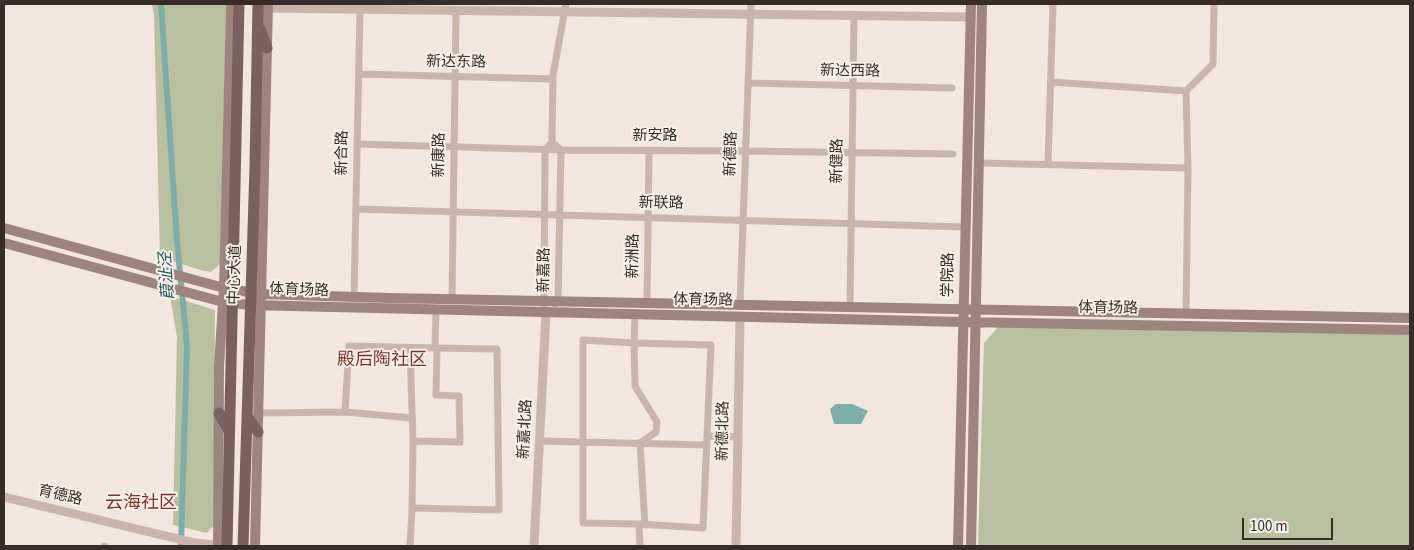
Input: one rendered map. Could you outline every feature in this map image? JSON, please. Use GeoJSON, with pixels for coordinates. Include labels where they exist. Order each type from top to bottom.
{"type":"FeatureCollection","features":[{"type":"Feature","properties":{"kind":"main road"},"geometry":{"type":"LineString","coordinates":[[228,289],[226,182],[231,4]]}},
{"type":"Feature","properties":{"kind":"main road","name":"中心大道"},"geometry":{"type":"LineString","coordinates":[[222,546],[230,432],[228,289],[235,169],[239,4]]}},
{"type":"Feature","properties":{"kind":"main road","name":"学院路"},"geometry":{"type":"LineString","coordinates":[[958,546],[971,4]]}},
{"type":"Feature","properties":{"kind":"main road","name":"学院路"},"geometry":{"type":"LineString","coordinates":[[971,546],[982,4]]}},
{"type":"Feature","properties":{"kind":"main road"},"geometry":{"type":"LineString","coordinates":[[256,293],[266,156],[268,48],[265,5]]}},
{"type":"Feature","properties":{"kind":"main road","name":"中心大道"},"geometry":{"type":"LineString","coordinates":[[242,546],[253,414],[256,305],[255,167],[258,25],[265,5]]}},
{"type":"Feature","properties":{"kind":"main road"},"geometry":{"type":"LineString","coordinates":[[258,25],[268,48]]}},
{"type":"Feature","properties":{"kind":"main road"},"geometry":{"type":"LineString","coordinates":[[230,46],[238,33]]}},
{"type":"Feature","properties":{"kind":"main road"},"geometry":{"type":"LineString","coordinates":[[228,151],[235,169]]}},
{"type":"Feature","properties":{"kind":"main road"},"geometry":{"type":"LineString","coordinates":[[255,167],[266,156]]}},
{"type":"Feature","properties":{"kind":"main road"},"geometry":{"type":"LineString","coordinates":[[4,228],[228,289],[256,293],[354,297],[1410,318]]}},
{"type":"Feature","properties":{"kind":"main road","name":"体育场路"},"geometry":{"type":"LineString","coordinates":[[4,243],[228,303],[256,305],[635,315],[1410,330]]}},
{"type":"Feature","properties":{"kind":"main road"},"geometry":{"type":"LineString","coordinates":[[222,546],[219,413],[220,366],[228,303]]}},
{"type":"Feature","properties":{"kind":"main road"},"geometry":{"type":"LineString","coordinates":[[219,413],[230,432]]}},
{"type":"Feature","properties":{"kind":"main road"},"geometry":{"type":"LineString","coordinates":[[253,414],[258,432],[255,546]]}},
{"type":"Feature","properties":{"kind":"street","name":"新德路"},"geometry":{"type":"LineString","coordinates":[[740,305],[751,4]]}},
{"type":"Feature","properties":{"kind":"street"},"geometry":{"type":"LineString","coordinates":[[1048,164],[1053,4]]}},
{"type":"Feature","properties":{"kind":"street"},"geometry":{"type":"LineString","coordinates":[[1186,313],[1188,168],[1186,91],[1213,64],[1214,4]]}},
{"type":"Feature","properties":{"kind":"street"},"geometry":{"type":"LineString","coordinates":[[265,5],[456,11],[565,8],[751,15],[970,17]]}},
{"type":"Feature","properties":{"kind":"street"},"geometry":{"type":"LineString","coordinates":[[545,150],[552,142],[553,79],[565,8]]}},
{"type":"Feature","properties":{"kind":"street","name":"新合路"},"geometry":{"type":"LineString","coordinates":[[354,297],[360,9]]}},
{"type":"Feature","properties":{"kind":"street","name":"新康路"},"geometry":{"type":"LineString","coordinates":[[452,299],[456,11]]}},
{"type":"Feature","properties":{"kind":"street","name":"新健路"},"geometry":{"type":"LineString","coordinates":[[850,307],[854,16]]}},
{"type":"Feature","properties":{"kind":"street","name":"新达东路"},"geometry":{"type":"LineString","coordinates":[[359,74],[553,79]]}},
{"type":"Feature","properties":{"kind":"street"},"geometry":{"type":"LineString","coordinates":[[1051,82],[1186,91]]}},
{"type":"Feature","properties":{"kind":"street","name":"新达西路"},"geometry":{"type":"LineString","coordinates":[[749,83],[952,88]]}},
{"type":"Feature","properties":{"kind":"street"},"geometry":{"type":"LineString","coordinates":[[552,142],[561,150]]}},
{"type":"Feature","properties":{"kind":"street","name":"新安路"},"geometry":{"type":"LineString","coordinates":[[357,144],[545,150],[952,154]]}},
{"type":"Feature","properties":{"kind":"street","name":"新嘉路"},"geometry":{"type":"LineString","coordinates":[[545,150],[544,301],[546,313]]}},
{"type":"Feature","properties":{"kind":"street","name":"新嘉路"},"geometry":{"type":"LineString","coordinates":[[546,313],[558,301],[561,150]]}},
{"type":"Feature","properties":{"kind":"street","name":"新洲路"},"geometry":{"type":"LineString","coordinates":[[647,302],[649,150]]}},
{"type":"Feature","properties":{"kind":"street"},"geometry":{"type":"LineString","coordinates":[[979,163],[1188,168]]}},
{"type":"Feature","properties":{"kind":"street","name":"新联路"},"geometry":{"type":"LineString","coordinates":[[356,209],[965,227]]}},
{"type":"Feature","properties":{"kind":"street"},"geometry":{"type":"LineString","coordinates":[[413,441],[460,442],[459,396],[436,395],[436,310]]}},
{"type":"Feature","properties":{"kind":"street","name":"新嘉北路"},"geometry":{"type":"LineString","coordinates":[[534,546],[546,313]]}},
{"type":"Feature","properties":{"kind":"street"},"geometry":{"type":"LineString","coordinates":[[635,315],[635,386],[658,422],[656,432],[640,443]]}},
{"type":"Feature","properties":{"kind":"street","name":"新德北路"},"geometry":{"type":"LineString","coordinates":[[736,546],[740,316]]}},
{"type":"Feature","properties":{"kind":"street"},"geometry":{"type":"LineString","coordinates":[[583,340],[634,343],[711,345],[703,528],[583,523],[583,340]]}},
{"type":"Feature","properties":{"kind":"street"},"geometry":{"type":"LineString","coordinates":[[344,412],[349,346],[410,349],[497,349],[499,510],[412,508]]}},
{"type":"Feature","properties":{"kind":"street"},"geometry":{"type":"LineString","coordinates":[[410,349],[413,441],[410,546]]}},
{"type":"Feature","properties":{"kind":"street"},"geometry":{"type":"LineString","coordinates":[[253,414],[344,412],[412,418]]}},
{"type":"Feature","properties":{"kind":"street"},"geometry":{"type":"LineString","coordinates":[[707,436],[738,437]]}},
{"type":"Feature","properties":{"kind":"street"},"geometry":{"type":"LineString","coordinates":[[539,441],[707,444]]}},
{"type":"Feature","properties":{"kind":"street"},"geometry":{"type":"LineString","coordinates":[[640,443],[642,525],[640,546]]}},
{"type":"Feature","properties":{"kind":"street","name":"育德路"},"geometry":{"type":"LineString","coordinates":[[4,497],[168,536],[222,546]]}},
{"type":"Feature","properties":{"kind":"street"},"geometry":{"type":"LineString","coordinates":[[236,546],[250,546]]}},
{"type":"Feature","properties":{"kind":"green space"},"geometry":{"type":"Polygon","coordinates":[[[152,4],[226,4],[220,264],[211,272],[160,257],[154,15],[152,4]]]}},
{"type":"Feature","properties":{"kind":"green space"},"geometry":{"type":"Polygon","coordinates":[[[170,296],[215,310],[214,525],[207,533],[173,525],[177,337],[170,296]]]}},
{"type":"Feature","properties":{"kind":"green space"},"geometry":{"type":"Polygon","coordinates":[[[1006,318],[1410,330],[1410,546],[978,546],[984,343],[1006,318]]]}},
{"type":"Feature","properties":{"kind":"water"},"geometry":{"type":"Polygon","coordinates":[[[836,404],[852,404],[868,411],[861,424],[834,424],[830,409],[836,404]]]}},
{"type":"Feature","properties":{"kind":"waterway","name":"葭沚泾"},"geometry":{"type":"LineString","coordinates":[[161,4],[177,241],[187,345],[181,546]]}},
{"type":"Feature","properties":{"kind":"district","name":"殿后陶社区"},"geometry":{"type":"Point","coordinates":[382,361]}},
{"type":"Feature","properties":{"kind":"district","name":"云海社区"},"geometry":{"type":"Point","coordinates":[141,504]}}]}
